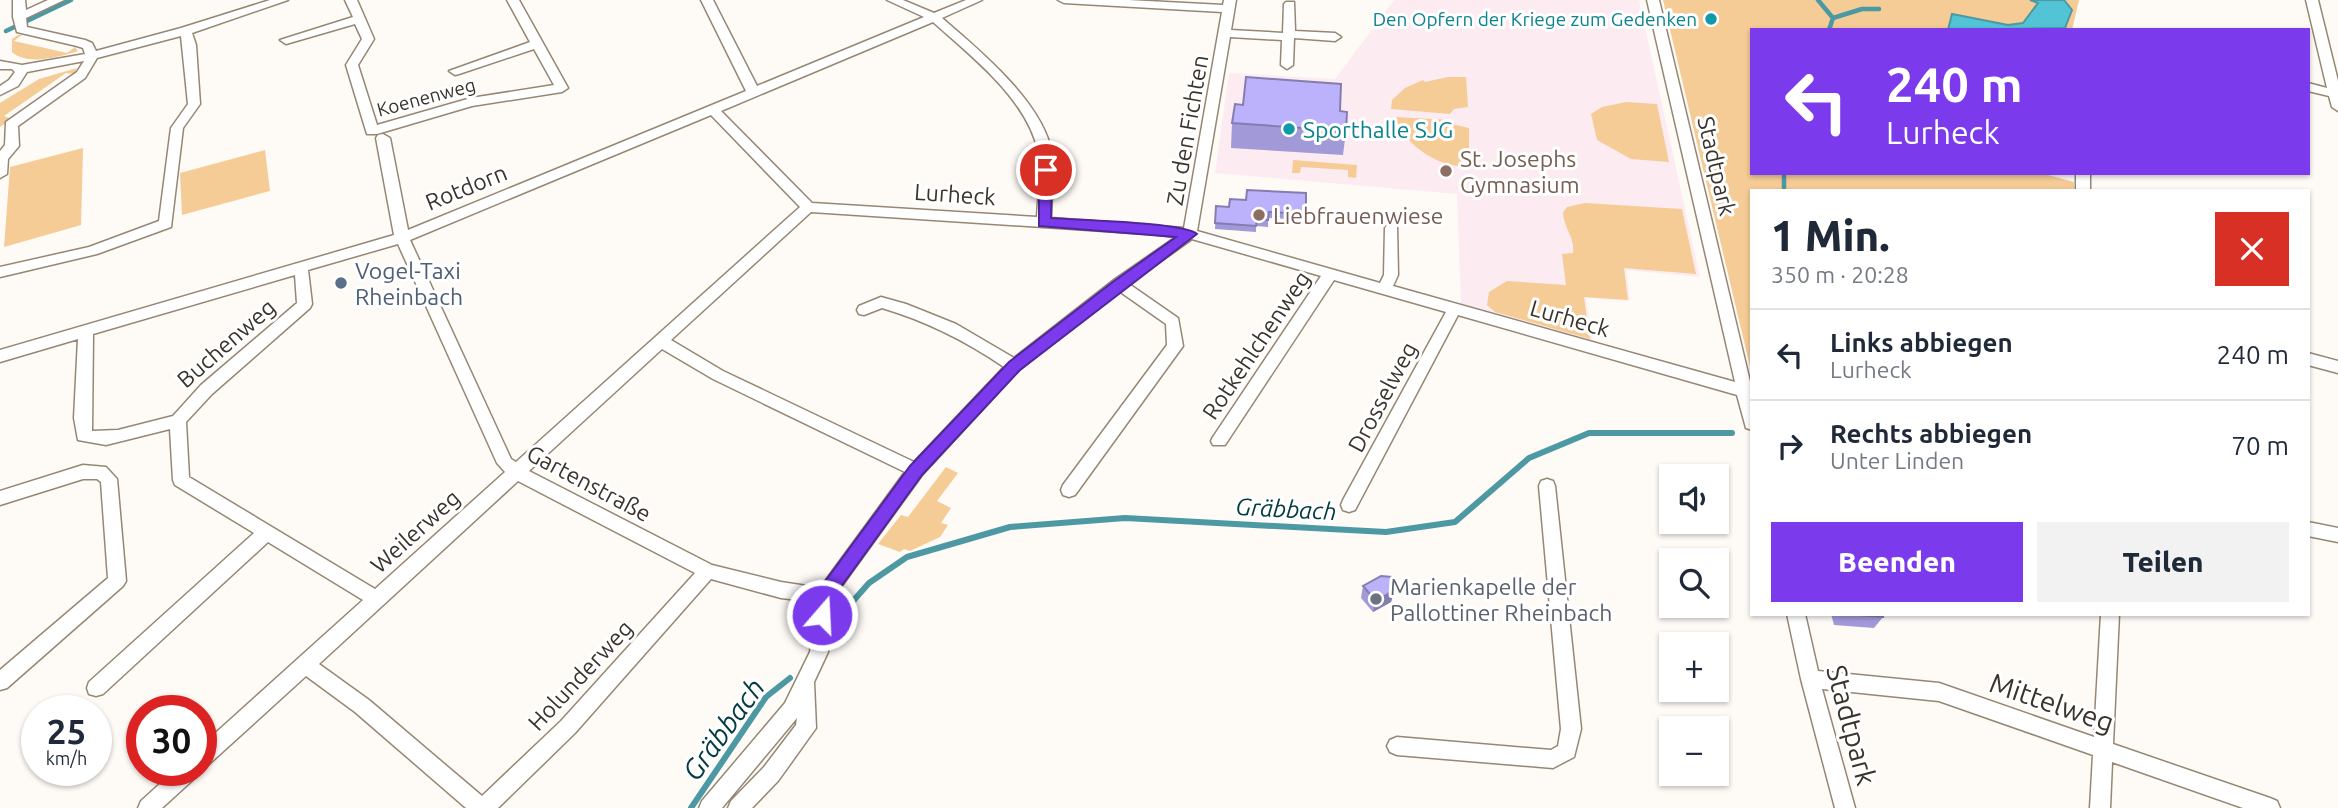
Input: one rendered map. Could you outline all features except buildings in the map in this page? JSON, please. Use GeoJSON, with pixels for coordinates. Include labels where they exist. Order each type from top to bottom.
{"type":"FeatureCollection","features":[{"type":"Feature","properties":{"kind":"street"},"geometry":{"type":"LineString","coordinates":[[19,0],[20,22]]}},
{"type":"Feature","properties":{"kind":"street"},"geometry":{"type":"LineString","coordinates":[[20,22],[58,0]]}},
{"type":"Feature","properties":{"kind":"street"},"geometry":{"type":"LineString","coordinates":[[0,91],[19,74],[186,32],[282,0]]}},
{"type":"Feature","properties":{"kind":"street","name":"Koenenweg"},"geometry":{"type":"LineString","coordinates":[[351,0],[368,39],[352,65],[372,131],[471,102],[562,88],[513,0]]}},
{"type":"Feature","properties":{"kind":"street"},"geometry":{"type":"LineString","coordinates":[[707,0],[754,93]]}},
{"type":"Feature","properties":{"kind":"street"},"geometry":{"type":"LineString","coordinates":[[893,0],[935,18],[991,67],[1034,121],[1045,153],[1044,223]]}},
{"type":"Feature","properties":{"kind":"street","name":"Rotdorn"},"geometry":{"type":"LineString","coordinates":[[0,356],[402,238],[976,0]]}},
{"type":"Feature","properties":{"kind":"street"},"geometry":{"type":"LineString","coordinates":[[1064,0],[1230,5]]}},
{"type":"Feature","properties":{"kind":"street","name":"Stadtpark"},"geometry":{"type":"LineString","coordinates":[[1653,0],[1750,416]]}},
{"type":"Feature","properties":{"kind":"street"},"geometry":{"type":"LineString","coordinates":[[2312,0],[2338,107]]}},
{"type":"Feature","properties":{"kind":"street"},"geometry":{"type":"LineString","coordinates":[[1287,65],[1290,4]]}},
{"type":"Feature","properties":{"kind":"street","name":"Zu den Fichten"},"geometry":{"type":"LineString","coordinates":[[1190,234],[1230,5]]}},
{"type":"Feature","properties":{"kind":"street"},"geometry":{"type":"LineString","coordinates":[[286,40],[359,19]]}},
{"type":"Feature","properties":{"kind":"street"},"geometry":{"type":"LineString","coordinates":[[0,174],[1,159],[12,146],[11,125],[81,75],[88,68],[91,55],[88,46],[20,22]]}},
{"type":"Feature","properties":{"kind":"street"},"geometry":{"type":"LineString","coordinates":[[0,272],[92,251],[166,224],[177,128],[194,104],[190,45],[186,32]]}},
{"type":"Feature","properties":{"kind":"street","name":"Zu den Fichten"},"geometry":{"type":"LineString","coordinates":[[1225,33],[1335,37]]}},
{"type":"Feature","properties":{"kind":"street","name":"Koenenweg"},"geometry":{"type":"LineString","coordinates":[[455,71],[537,44]]}},
{"type":"Feature","properties":{"kind":"street"},"geometry":{"type":"LineString","coordinates":[[0,65],[9,65],[19,74]]}},
{"type":"Feature","properties":{"kind":"street"},"geometry":{"type":"LineString","coordinates":[[2310,88],[2336,94]]}},
{"type":"Feature","properties":{"kind":"street"},"geometry":{"type":"LineString","coordinates":[[713,110],[808,207]]}},
{"type":"Feature","properties":{"kind":"street","name":"Gartenstraße"},"geometry":{"type":"LineString","coordinates":[[383,138],[402,238],[505,463],[708,571],[781,590],[824,596]]}},
{"type":"Feature","properties":{"kind":"street","name":"Lurheck"},"geometry":{"type":"LineString","coordinates":[[808,207],[1150,229],[1190,234],[1744,391]]}},
{"type":"Feature","properties":{"kind":"street","name":"Weilerweg"},"geometry":{"type":"LineString","coordinates":[[217,744],[808,207]]}},
{"type":"Feature","properties":{"kind":"street"},"geometry":{"type":"LineString","coordinates":[[1384,289],[1391,275],[1392,228]]}},
{"type":"Feature","properties":{"kind":"street"},"geometry":{"type":"LineString","coordinates":[[709,808],[776,729],[806,681],[818,652],[824,596],[916,470],[1014,366],[1119,284],[1190,234]]}},
{"type":"Feature","properties":{"kind":"street","name":"Buchenweg"},"geometry":{"type":"LineString","coordinates":[[300,268],[305,304],[282,330],[192,402],[178,421],[181,480],[376,599]]}},
{"type":"Feature","properties":{"kind":"street","name":"Rotkehlchenweg"},"geometry":{"type":"LineString","coordinates":[[1219,442],[1331,274]]}},
{"type":"Feature","properties":{"kind":"street"},"geometry":{"type":"LineString","coordinates":[[1069,490],[1175,346],[1173,322],[1119,284]]}},
{"type":"Feature","properties":{"kind":"street"},"geometry":{"type":"LineString","coordinates":[[864,310],[881,302],[924,314],[967,334],[1014,366]]}},
{"type":"Feature","properties":{"kind":"street","name":"Drosselweg"},"geometry":{"type":"LineString","coordinates":[[1349,505],[1454,310]]}},
{"type":"Feature","properties":{"kind":"street"},"geometry":{"type":"LineString","coordinates":[[86,332],[82,418],[84,436],[93,440],[107,439],[159,423],[178,421]]}},
{"type":"Feature","properties":{"kind":"street"},"geometry":{"type":"LineString","coordinates":[[661,341],[718,375],[916,470]]}},
{"type":"Feature","properties":{"kind":"street"},"geometry":{"type":"LineString","coordinates":[[2310,360],[2338,367]]}},
{"type":"Feature","properties":{"kind":"street"},"geometry":{"type":"LineString","coordinates":[[0,498],[83,472],[100,472],[109,479],[117,581],[0,682]]}},
{"type":"Feature","properties":{"kind":"street"},"geometry":{"type":"LineString","coordinates":[[1396,746],[1553,759],[1567,751],[1571,729],[1547,486]]}},
{"type":"Feature","properties":{"kind":"street"},"geometry":{"type":"LineString","coordinates":[[2310,529],[2338,535]]}},
{"type":"Feature","properties":{"kind":"street"},"geometry":{"type":"LineString","coordinates":[[96,688],[268,531]]}},
{"type":"Feature","properties":{"kind":"street","name":"Holunderweg"},"geometry":{"type":"LineString","coordinates":[[304,664],[362,706],[483,808],[568,727],[708,571]]}},
{"type":"Feature","properties":{"kind":"street","name":"Stadtpark"},"geometry":{"type":"LineString","coordinates":[[1796,616],[1810,679],[1845,808]]}},
{"type":"Feature","properties":{"kind":"street"},"geometry":{"type":"LineString","coordinates":[[2100,808],[2110,616]]}},
{"type":"Feature","properties":{"kind":"street","name":"Mittelweg"},"geometry":{"type":"LineString","coordinates":[[1810,679],[1939,692],[2270,808]]}},
{"type":"Feature","properties":{"kind":"street"},"geometry":{"type":"LineString","coordinates":[[738,808],[771,774],[806,728],[806,681]]}},
{"type":"Feature","properties":{"kind":"street"},"geometry":{"type":"LineString","coordinates":[[148,808],[172,786]]}},
{"type":"Feature","properties":{"kind":"shaded area","name":"St. Josephs Gymnasium"},"geometry":{"type":"Polygon","coordinates":[[[1394,0],[1639,0],[1700,277],[1626,270],[1630,301],[1586,298],[1593,342],[1461,304],[1457,194],[1215,173],[1229,73],[1335,79],[1394,0]]]}},
{"type":"Feature","properties":{"kind":"shaded area"},"geometry":{"type":"Polygon","coordinates":[[[1663,0],[2079,0],[2072,28],[1750,28],[1750,175],[2048,175],[2074,182],[2074,189],[1750,189],[1750,367],[1663,0]]]}},
{"type":"Feature","properties":{"kind":"shaded area"},"geometry":{"type":"Polygon","coordinates":[[[22,35],[14,41],[67,53],[75,47],[78,51],[53,58],[26,59],[12,52],[12,39],[22,35]]]}},
{"type":"Feature","properties":{"kind":"shaded area"},"geometry":{"type":"Polygon","coordinates":[[[77,68],[74,74],[66,73],[4,116],[12,119],[0,127],[0,103],[39,79],[77,68]]]}},
{"type":"Feature","properties":{"kind":"shaded area"},"geometry":{"type":"Polygon","coordinates":[[[1448,77],[1466,77],[1468,107],[1454,109],[1450,114],[1391,109],[1392,100],[1405,88],[1423,80],[1425,82],[1448,77]]]}},
{"type":"Feature","properties":{"kind":"shaded area"},"geometry":{"type":"Polygon","coordinates":[[[1626,102],[1657,104],[1669,162],[1631,159],[1597,140],[1591,114],[1602,107],[1626,102]]]}},
{"type":"Feature","properties":{"kind":"shaded area"},"geometry":{"type":"Polygon","coordinates":[[[1396,117],[1450,120],[1456,125],[1469,128],[1469,165],[1448,164],[1425,153],[1406,136],[1396,117]]]}},
{"type":"Feature","properties":{"kind":"shaded area"},"geometry":{"type":"Polygon","coordinates":[[[83,148],[81,225],[4,247],[10,167],[83,148]]]}},
{"type":"Feature","properties":{"kind":"shaded area"},"geometry":{"type":"Polygon","coordinates":[[[265,150],[270,191],[182,215],[180,173],[265,150]]]}},
{"type":"Feature","properties":{"kind":"shaded area"},"geometry":{"type":"Polygon","coordinates":[[[1293,160],[1357,165],[1356,178],[1348,177],[1348,170],[1301,167],[1300,173],[1292,173],[1293,160]]]}},
{"type":"Feature","properties":{"kind":"shaded area"},"geometry":{"type":"Polygon","coordinates":[[[1585,203],[1682,209],[1696,274],[1624,268],[1628,300],[1584,297],[1590,339],[1495,312],[1487,305],[1489,292],[1507,281],[1566,285],[1562,254],[1573,253],[1573,247],[1563,212],[1567,207],[1585,203]]]}},
{"type":"Feature","properties":{"kind":"shaded area"},"geometry":{"type":"Polygon","coordinates":[[[946,467],[958,473],[937,501],[951,508],[941,523],[948,525],[940,537],[910,551],[904,549],[900,552],[878,544],[901,515],[908,517],[946,467]]]}},
{"type":"Feature","properties":{"kind":"water"},"geometry":{"type":"Polygon","coordinates":[[[2030,0],[2064,0],[2072,10],[2065,28],[1948,28],[1952,14],[2008,25],[2023,23],[2038,3],[2030,0]]]}},
{"type":"Feature","properties":{"kind":"waterway"},"geometry":{"type":"LineString","coordinates":[[6,31],[71,0]]}},
{"type":"Feature","properties":{"kind":"waterway"},"geometry":{"type":"LineString","coordinates":[[1818,0],[1833,18]]}},
{"type":"Feature","properties":{"kind":"waterway","name":"Gräbbach"},"geometry":{"type":"LineString","coordinates":[[1833,18],[1862,9],[1879,9]]}},
{"type":"Feature","properties":{"kind":"waterway","name":"Gräbbach"},"geometry":{"type":"LineString","coordinates":[[1830,28],[1833,18]]}},
{"type":"Feature","properties":{"kind":"waterway","name":"Gräbbach"},"geometry":{"type":"LineString","coordinates":[[1784,175],[1784,189]]}},
{"type":"Feature","properties":{"kind":"waterway","name":"Gräbbach"},"geometry":{"type":"LineString","coordinates":[[838,618],[869,583],[907,557],[1010,527],[1125,518],[1386,532],[1455,522],[1529,458],[1589,433],[1732,433]]}},
{"type":"Feature","properties":{"kind":"waterway","name":"Gräbbach"},"geometry":{"type":"LineString","coordinates":[[691,808],[766,697],[790,678]]}},
{"type":"Feature","properties":{"kind":"place","name":"Den Opfern der Kriege zum Gedenken"},"geometry":{"type":"Point","coordinates":[1711,19]}},
{"type":"Feature","properties":{"kind":"place","name":"Sporthalle SJG"},"geometry":{"type":"Point","coordinates":[1289,129]}},
{"type":"Feature","properties":{"kind":"place","name":"St. Josephs Gymnasium"},"geometry":{"type":"Point","coordinates":[1446,171]}},
{"type":"Feature","properties":{"kind":"place","name":"Liebfrauenwiese"},"geometry":{"type":"Point","coordinates":[1259,215]}},
{"type":"Feature","properties":{"kind":"place","name":"Vogel-Taxi Rheinbach"},"geometry":{"type":"Point","coordinates":[341,283]}},
{"type":"Feature","properties":{"kind":"place","name":"Marienkapelle der Pallottiner Rheinbach"},"geometry":{"type":"Point","coordinates":[1376,599]}},
{"type":"Feature","properties":{"kind":"route"},"geometry":{"type":"LineString","coordinates":[[822,615],[824,596],[916,470],[1014,366],[1119,284],[1190,234],[1044,223],[1046,170]]}}]}
